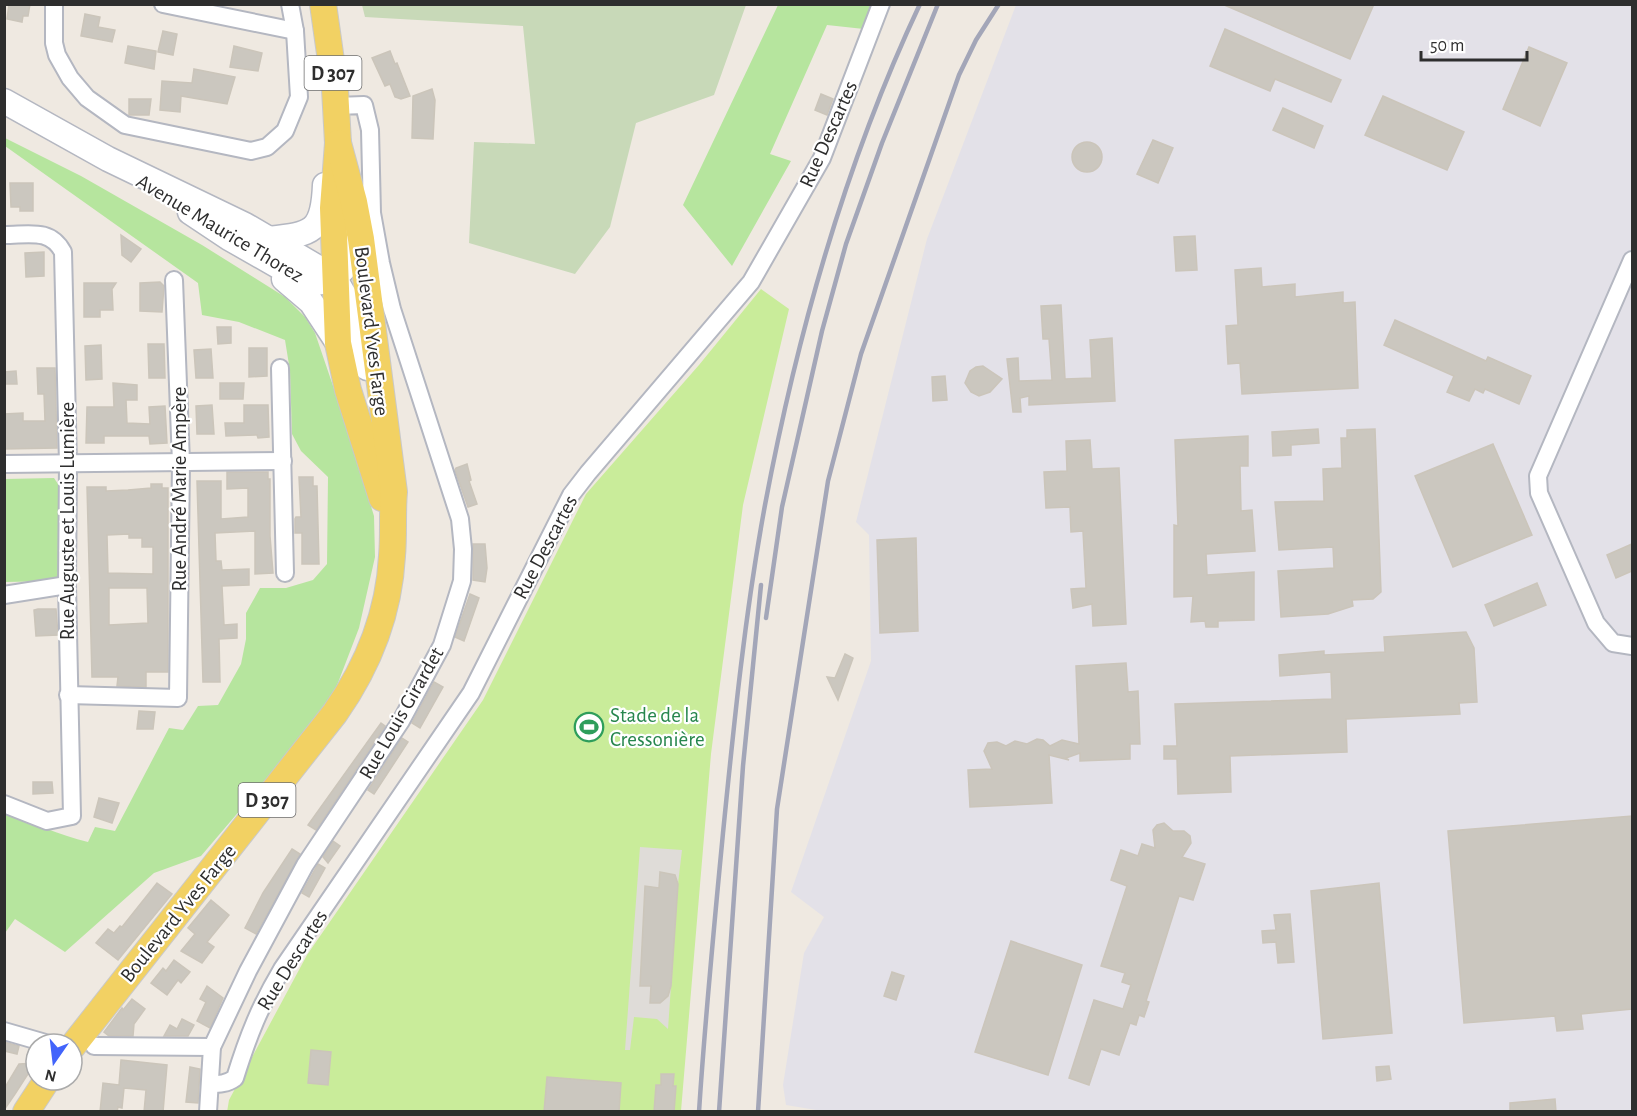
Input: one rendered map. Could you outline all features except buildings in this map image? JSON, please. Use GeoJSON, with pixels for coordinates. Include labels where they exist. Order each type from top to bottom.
{"type":"FeatureCollection","features":[{"type":"Feature","properties":{"kind":"main road","name":"Boulevard Yves Farge"},"geometry":{"type":"LineString","coordinates":[[323,4],[328,26],[338,143],[333,208],[338,343],[348,390],[391,521]]}},
{"type":"Feature","properties":{"kind":"main road","name":"Boulevard Yves Farge"},"geometry":{"type":"LineString","coordinates":[[84,1045],[350,691],[364,666],[385,609],[392,557],[391,521],[394,492],[361,239],[338,143]]}},
{"type":"Feature","properties":{"kind":"main road"},"geometry":{"type":"LineString","coordinates":[[26,1112],[39,1092]]}},
{"type":"Feature","properties":{"kind":"street"},"geometry":{"type":"LineString","coordinates":[[54,4],[54,43],[57,55],[70,78],[87,98],[125,125],[251,151],[267,147],[285,131],[300,97],[295,30],[290,4]]}},
{"type":"Feature","properties":{"kind":"street"},"geometry":{"type":"LineString","coordinates":[[163,4],[295,30]]}},
{"type":"Feature","properties":{"kind":"street","name":"Rue Descartes"},"geometry":{"type":"LineString","coordinates":[[210,1084],[223,1084],[235,1078],[249,1033],[263,1001],[282,969],[471,693],[572,495],[588,473],[751,282],[822,158],[881,4]]}},
{"type":"Feature","properties":{"kind":"street","name":"Avenue Maurice Thorez"},"geometry":{"type":"LineString","coordinates":[[4,101],[108,159],[227,216],[334,277],[357,322],[364,348],[371,399],[386,442]]}},
{"type":"Feature","properties":{"kind":"street","name":"Rue Louis Girardet"},"geometry":{"type":"LineString","coordinates":[[208,1112],[212,1047],[248,971],[305,866],[401,721],[430,670],[442,645],[462,581],[463,549],[460,519],[392,309],[381,263],[372,213],[370,130],[364,105],[336,106]]}},
{"type":"Feature","properties":{"kind":"street"},"geometry":{"type":"LineString","coordinates":[[268,239],[301,235],[318,222],[324,206],[325,184],[338,143]]}},
{"type":"Feature","properties":{"kind":"street","name":"Avenue Maurice Thorez"},"geometry":{"type":"LineString","coordinates":[[108,159],[229,238],[306,282],[317,284],[342,273],[347,266],[353,244],[350,188]]}},
{"type":"Feature","properties":{"kind":"street","name":"Rue Auguste et Louis Lumière"},"geometry":{"type":"LineString","coordinates":[[4,235],[46,235],[57,241],[63,252],[68,464],[68,695],[72,816],[47,821],[4,804]]}},
{"type":"Feature","properties":{"kind":"street"},"geometry":{"type":"LineString","coordinates":[[229,238],[286,280],[310,302],[338,343]]}},
{"type":"Feature","properties":{"kind":"street"},"geometry":{"type":"LineString","coordinates":[[1632,260],[1538,476],[1539,493],[1596,623],[1613,642],[1632,646]]}},
{"type":"Feature","properties":{"kind":"street","name":"Rue André Marie Ampère"},"geometry":{"type":"LineString","coordinates":[[68,695],[178,698],[181,463],[174,280]]}},
{"type":"Feature","properties":{"kind":"street"},"geometry":{"type":"LineString","coordinates":[[280,368],[285,573]]}},
{"type":"Feature","properties":{"kind":"street"},"geometry":{"type":"LineString","coordinates":[[4,464],[283,461]]}},
{"type":"Feature","properties":{"kind":"street"},"geometry":{"type":"LineString","coordinates":[[4,595],[67,585]]}},
{"type":"Feature","properties":{"kind":"street"},"geometry":{"type":"LineString","coordinates":[[4,1031],[24,1037]]}},
{"type":"Feature","properties":{"kind":"street"},"geometry":{"type":"LineString","coordinates":[[84,1046],[212,1047]]}},
{"type":"Feature","properties":{"kind":"shaded area"},"geometry":{"type":"Polygon","coordinates":[[[1016,5],[1632,5],[1632,1111],[828,1112],[786,1105],[783,1085],[804,953],[824,917],[791,892],[871,661],[869,535],[856,522],[927,239],[1016,5]]]}},
{"type":"Feature","properties":{"kind":"shaded area"},"geometry":{"type":"Polygon","coordinates":[[[640,847],[682,850],[678,884],[675,875],[661,872],[659,888],[645,886],[640,985],[651,986],[650,1003],[660,1003],[668,996],[671,986],[668,1029],[657,1019],[634,1017],[630,1050],[625,1050],[640,847]]]}},
{"type":"Feature","properties":{"kind":"green space"},"geometry":{"type":"Polygon","coordinates":[[[362,4],[746,5],[714,95],[636,123],[610,227],[575,274],[469,243],[474,142],[535,144],[523,26],[365,17],[362,4]]]}},
{"type":"Feature","properties":{"kind":"green space"},"geometry":{"type":"Polygon","coordinates":[[[778,5],[873,5],[864,29],[827,25],[770,154],[791,161],[732,266],[683,205],[778,5]]]}},
{"type":"Feature","properties":{"kind":"green space"},"geometry":{"type":"Polygon","coordinates":[[[5,138],[81,176],[202,245],[285,297],[305,317],[315,333],[374,516],[375,557],[359,628],[336,688],[305,734],[201,856],[154,873],[65,952],[15,919],[5,933],[5,813],[88,842],[95,827],[115,831],[169,728],[183,730],[198,706],[218,705],[241,664],[246,639],[246,613],[260,588],[286,588],[313,580],[327,564],[328,477],[301,451],[292,434],[290,371],[285,340],[239,322],[202,315],[198,283],[5,146],[5,138]]]}},
{"type":"Feature","properties":{"kind":"green space","name":"Stade de la Cressonière"},"geometry":{"type":"Polygon","coordinates":[[[761,289],[789,309],[743,505],[711,754],[681,1111],[227,1112],[229,1100],[307,955],[483,700],[586,494],[699,365],[761,289]]]}},
{"type":"Feature","properties":{"kind":"green space"},"geometry":{"type":"Polygon","coordinates":[[[54,478],[58,484],[59,577],[56,581],[5,582],[5,479],[54,478]]]}},
{"type":"Feature","properties":{"kind":"railway"},"geometry":{"type":"LineString","coordinates":[[699,1112],[713,938],[736,709],[765,505],[792,377],[827,250],[869,125],[920,4]]}},
{"type":"Feature","properties":{"kind":"railway"},"geometry":{"type":"LineString","coordinates":[[766,618],[782,507],[822,331],[846,244],[882,143],[938,4]]}},
{"type":"Feature","properties":{"kind":"railway"},"geometry":{"type":"LineString","coordinates":[[758,1112],[777,809],[828,481],[861,354],[959,75],[976,40],[999,4]]}},
{"type":"Feature","properties":{"kind":"railway"},"geometry":{"type":"LineString","coordinates":[[719,1112],[743,766],[761,585]]}},
{"type":"Feature","properties":{"kind":"place","name":"Stade de la Cressonière"},"geometry":{"type":"Point","coordinates":[589,727]}}]}
